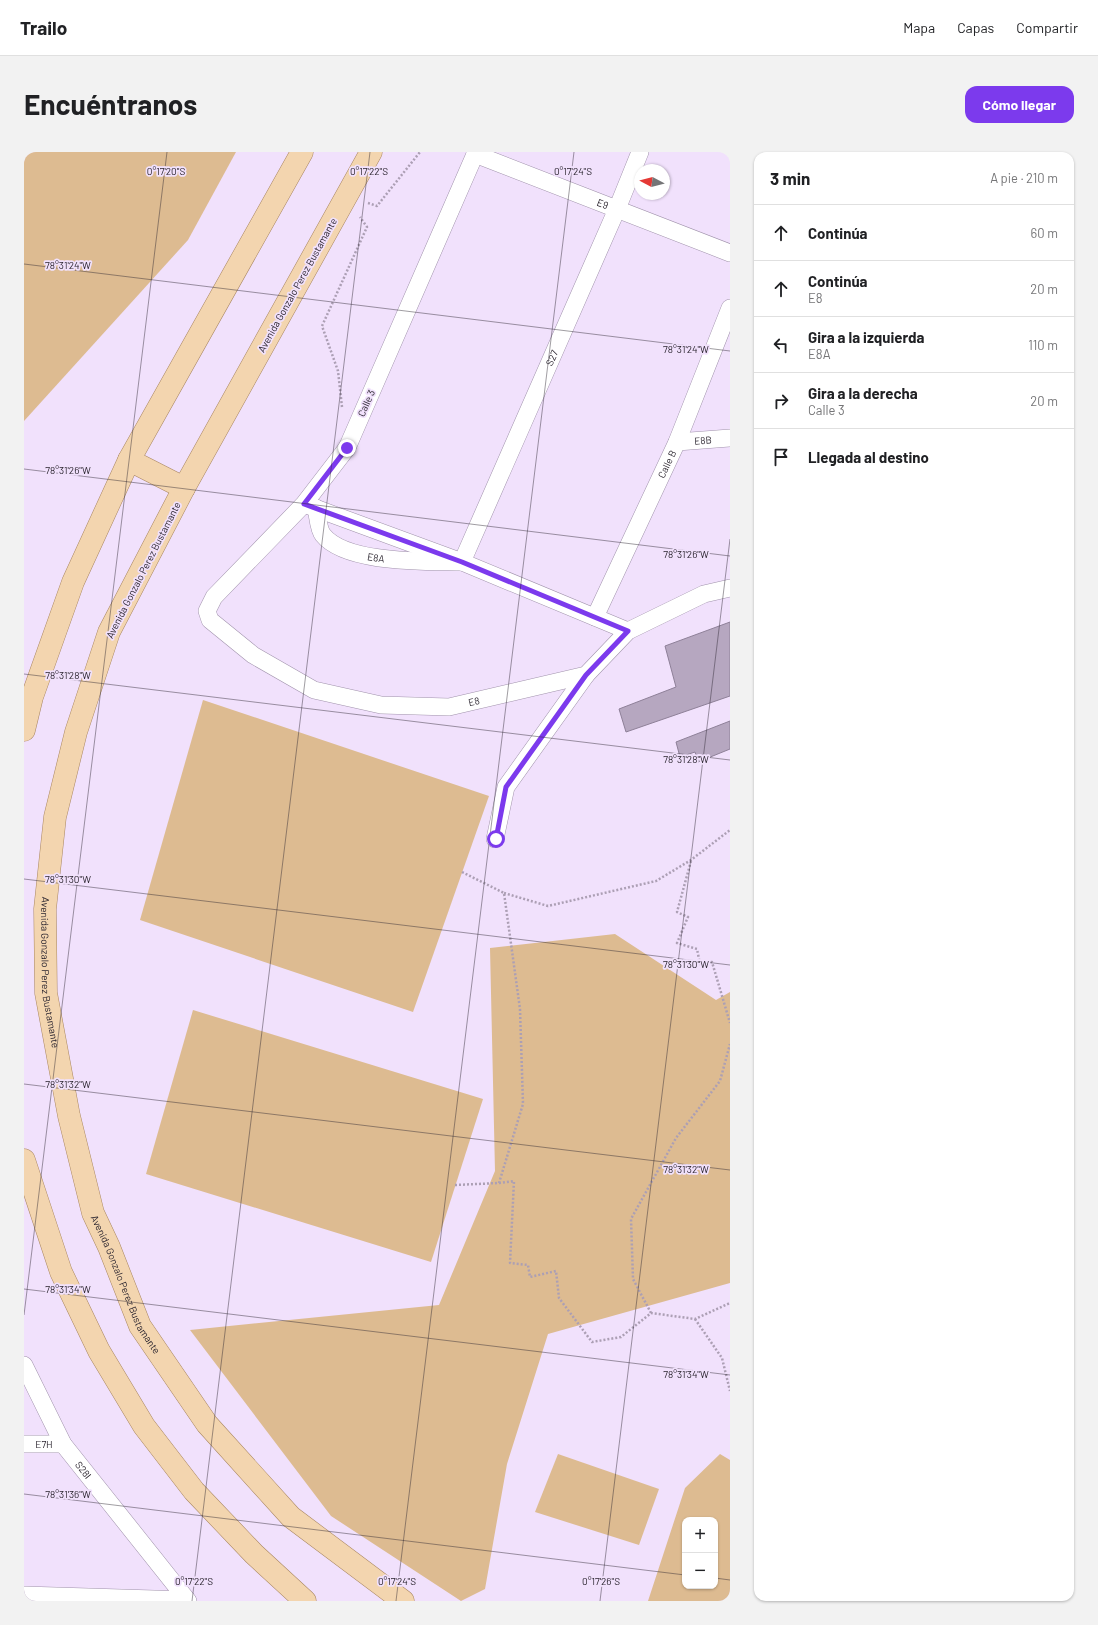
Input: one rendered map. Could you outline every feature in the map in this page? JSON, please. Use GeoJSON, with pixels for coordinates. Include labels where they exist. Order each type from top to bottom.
{"type":"FeatureCollection","features":[{"type":"Feature","properties":{"kind":"main road"},"geometry":{"type":"LineString","coordinates":[[24,730],[32,698],[73,582],[129,460],[302,152]]}},
{"type":"Feature","properties":{"kind":"main road","name":"Avenida Gonzalo Perez Bustamante"},"geometry":{"type":"LineString","coordinates":[[371,152],[184,488],[109,632],[76,732],[55,816],[45,909],[46,993],[69,1116],[93,1213],[109,1247],[140,1326],[207,1424],[291,1517],[403,1601]]}},
{"type":"Feature","properties":{"kind":"main road"},"geometry":{"type":"LineString","coordinates":[[129,460],[184,488]]}},
{"type":"Feature","properties":{"kind":"main road"},"geometry":{"type":"LineString","coordinates":[[24,1160],[61,1272],[99,1351],[144,1426],[194,1491],[254,1554],[305,1601]]}},
{"type":"Feature","properties":{"kind":"street","name":"S27"},"geometry":{"type":"LineString","coordinates":[[462,562],[617,209],[640,152]]}},
{"type":"Feature","properties":{"kind":"street","name":"E9"},"geometry":{"type":"LineString","coordinates":[[475,153],[730,253]]}},
{"type":"Feature","properties":{"kind":"street","name":"Calle 3"},"geometry":{"type":"LineString","coordinates":[[210,620],[207,611],[214,597],[310,506],[347,448],[475,153]]}},
{"type":"Feature","properties":{"kind":"street","name":"Calle B"},"geometry":{"type":"LineString","coordinates":[[595,617],[677,442],[730,308]]}},
{"type":"Feature","properties":{"kind":"street","name":"E8B"},"geometry":{"type":"LineString","coordinates":[[677,442],[730,438]]}},
{"type":"Feature","properties":{"kind":"street","name":"E8A"},"geometry":{"type":"LineString","coordinates":[[310,506],[462,562],[628,631]]}},
{"type":"Feature","properties":{"kind":"street","name":"E8A"},"geometry":{"type":"LineString","coordinates":[[310,506],[322,534],[331,542],[343,549],[402,561],[462,562]]}},
{"type":"Feature","properties":{"kind":"street"},"geometry":{"type":"LineString","coordinates":[[496,839],[506,787],[586,675],[628,631],[704,594],[730,588]]}},
{"type":"Feature","properties":{"kind":"street","name":"E8"},"geometry":{"type":"LineString","coordinates":[[210,620],[253,655],[314,690],[381,705],[449,707],[586,675]]}},
{"type":"Feature","properties":{"kind":"street","name":"S28l"},"geometry":{"type":"LineString","coordinates":[[24,1365],[63,1444],[188,1600]]}},
{"type":"Feature","properties":{"kind":"street","name":"E7H"},"geometry":{"type":"LineString","coordinates":[[24,1444],[63,1444]]}},
{"type":"Feature","properties":{"kind":"street"},"geometry":{"type":"LineString","coordinates":[[24,1595],[188,1600]]}},
{"type":"Feature","properties":{"kind":"path"},"geometry":{"type":"LineString","coordinates":[[346,197],[377,206],[420,152]]}},
{"type":"Feature","properties":{"kind":"path"},"geometry":{"type":"LineString","coordinates":[[342,409],[338,371],[322,326],[367,226],[346,197]]}},
{"type":"Feature","properties":{"kind":"path"},"geometry":{"type":"LineString","coordinates":[[462,872],[504,893],[548,906],[656,881],[691,860],[730,830]]}},
{"type":"Feature","properties":{"kind":"path"},"geometry":{"type":"LineString","coordinates":[[691,860],[677,912],[688,918],[677,943],[697,949],[700,964],[712,962],[730,1023]]}},
{"type":"Feature","properties":{"kind":"path"},"geometry":{"type":"LineString","coordinates":[[499,1184],[523,1104],[520,1009],[504,893]]}},
{"type":"Feature","properties":{"kind":"path"},"geometry":{"type":"LineString","coordinates":[[651,1313],[633,1279],[631,1219],[676,1138],[720,1081],[730,1044]]}},
{"type":"Feature","properties":{"kind":"path"},"geometry":{"type":"LineString","coordinates":[[455,1185],[499,1184],[514,1181],[510,1263],[528,1265],[530,1277],[556,1271],[559,1298],[592,1342],[621,1337],[651,1313],[695,1319],[730,1303]]}},
{"type":"Feature","properties":{"kind":"path"},"geometry":{"type":"LineString","coordinates":[[695,1319],[722,1358],[730,1391]]}},
{"type":"Feature","properties":{"kind":"shaded area"},"geometry":{"type":"Polygon","coordinates":[[[24,152],[236,152],[188,240],[24,421],[24,152]]]}},
{"type":"Feature","properties":{"kind":"shaded area"},"geometry":{"type":"Polygon","coordinates":[[[203,700],[489,796],[413,1012],[140,920],[203,700]]]}},
{"type":"Feature","properties":{"kind":"shaded area"},"geometry":{"type":"Polygon","coordinates":[[[615,934],[716,1000],[730,992],[730,1283],[548,1334],[507,1464],[485,1589],[461,1601],[331,1516],[190,1330],[439,1305],[495,1171],[490,948],[615,934]]]}},
{"type":"Feature","properties":{"kind":"shaded area"},"geometry":{"type":"Polygon","coordinates":[[[193,1010],[483,1099],[431,1262],[146,1174],[193,1010]]]}},
{"type":"Feature","properties":{"kind":"shaded area"},"geometry":{"type":"Polygon","coordinates":[[[558,1454],[659,1489],[639,1545],[535,1512],[558,1454]]]}},
{"type":"Feature","properties":{"kind":"shaded area"},"geometry":{"type":"Polygon","coordinates":[[[720,1454],[730,1460],[730,1601],[648,1601],[685,1488],[720,1454]]]}},
{"type":"Feature","properties":{"kind":"building"},"geometry":{"type":"Polygon","coordinates":[[[730,622],[730,696],[626,732],[619,709],[676,687],[665,646],[730,622]]]}},
{"type":"Feature","properties":{"kind":"building"},"geometry":{"type":"Polygon","coordinates":[[[730,721],[730,749],[698,762],[695,752],[680,757],[676,742],[730,721]]]}},
{"type":"Feature","properties":{"kind":"route"},"geometry":{"type":"LineString","coordinates":[[347,448],[304,504],[462,562],[628,631],[586,675],[506,787],[496,839]]}}]}
